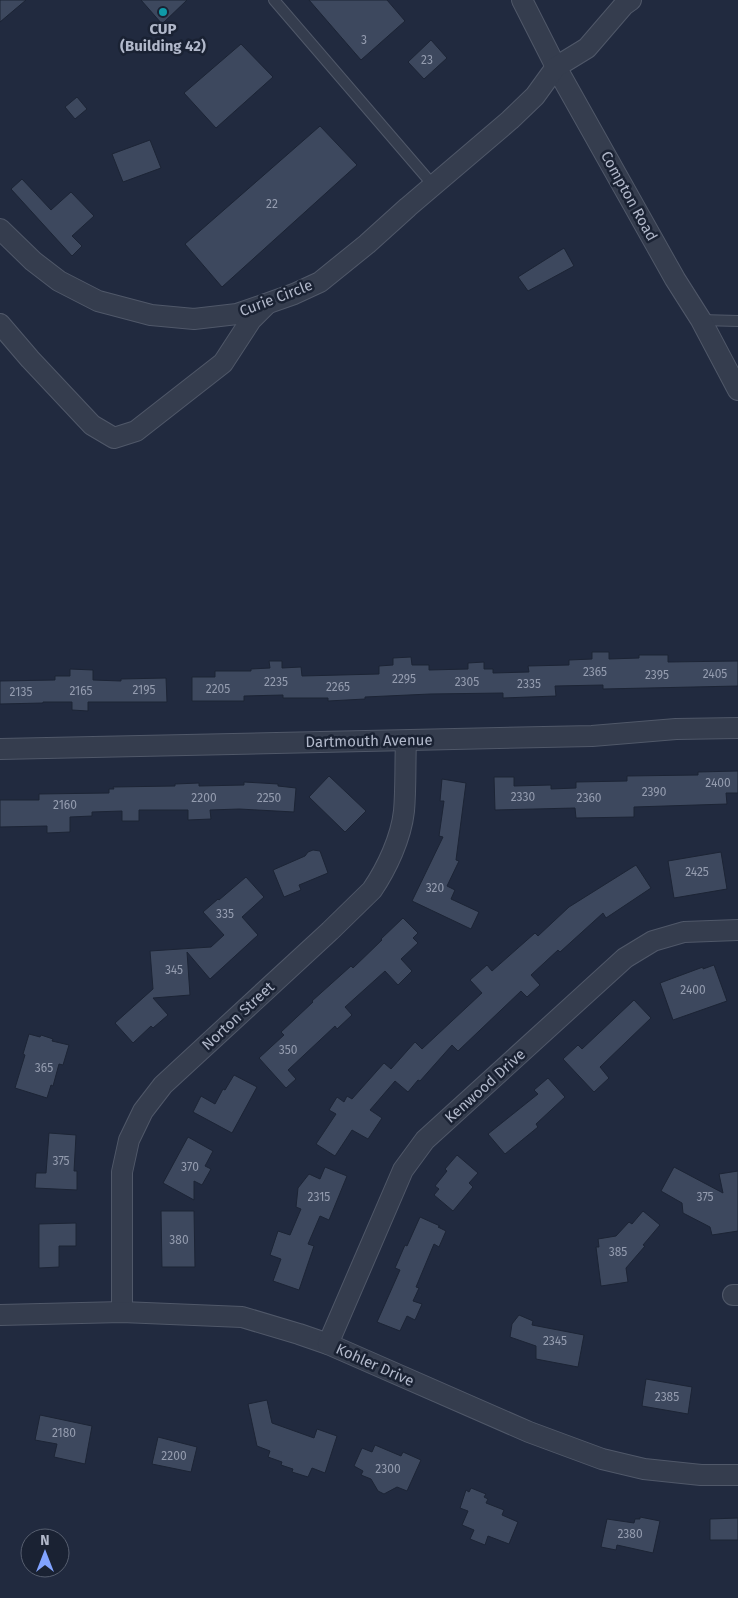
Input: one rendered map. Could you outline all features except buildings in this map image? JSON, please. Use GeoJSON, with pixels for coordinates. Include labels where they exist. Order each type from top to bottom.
{"type":"FeatureCollection","features":[{"type":"Feature","properties":{"kind":"street","name":"Compton Road"},"geometry":{"type":"LineString","coordinates":[[522,0],[556,68],[674,279],[701,320],[738,390]]}},
{"type":"Feature","properties":{"kind":"street"},"geometry":{"type":"LineString","coordinates":[[556,68],[587,48],[624,5],[631,0]]}},
{"type":"Feature","properties":{"kind":"street","name":"Curie Circle"},"geometry":{"type":"LineString","coordinates":[[0,228],[33,261],[59,281],[98,301],[151,315],[194,319],[238,314],[294,294],[320,282],[367,244],[510,120],[535,96],[556,68]]}},
{"type":"Feature","properties":{"kind":"street"},"geometry":{"type":"LineString","coordinates":[[0,324],[92,425],[114,438],[136,431],[223,363],[251,320],[268,303]]}},
{"type":"Feature","properties":{"kind":"street","name":"Dartmouth Avenue"},"geometry":{"type":"LineString","coordinates":[[0,749],[592,736],[676,729],[738,728]]}},
{"type":"Feature","properties":{"kind":"street","name":"Norton Street"},"geometry":{"type":"LineString","coordinates":[[122,1312],[122,1172],[129,1140],[143,1111],[163,1085],[372,890],[394,849],[404,813],[406,741]]}},
{"type":"Feature","properties":{"kind":"street","name":"Kenwood Drive"},"geometry":{"type":"LineString","coordinates":[[328,1344],[403,1170],[425,1140],[626,958],[653,941],[684,932],[738,930]]}},
{"type":"Feature","properties":{"kind":"street","name":"Kohler Drive"},"geometry":{"type":"LineString","coordinates":[[0,1315],[122,1312],[242,1317],[328,1344],[528,1432],[602,1459],[644,1469],[701,1475],[738,1474]]}},
{"type":"Feature","properties":{"kind":"lane"},"geometry":{"type":"LineString","coordinates":[[274,0],[433,185]]}},
{"type":"Feature","properties":{"kind":"lane"},"geometry":{"type":"LineString","coordinates":[[701,320],[738,321]]}},
{"type":"Feature","properties":{"kind":"place","name":"CUP (Building 42)"},"geometry":{"type":"Point","coordinates":[163,12]}}]}
